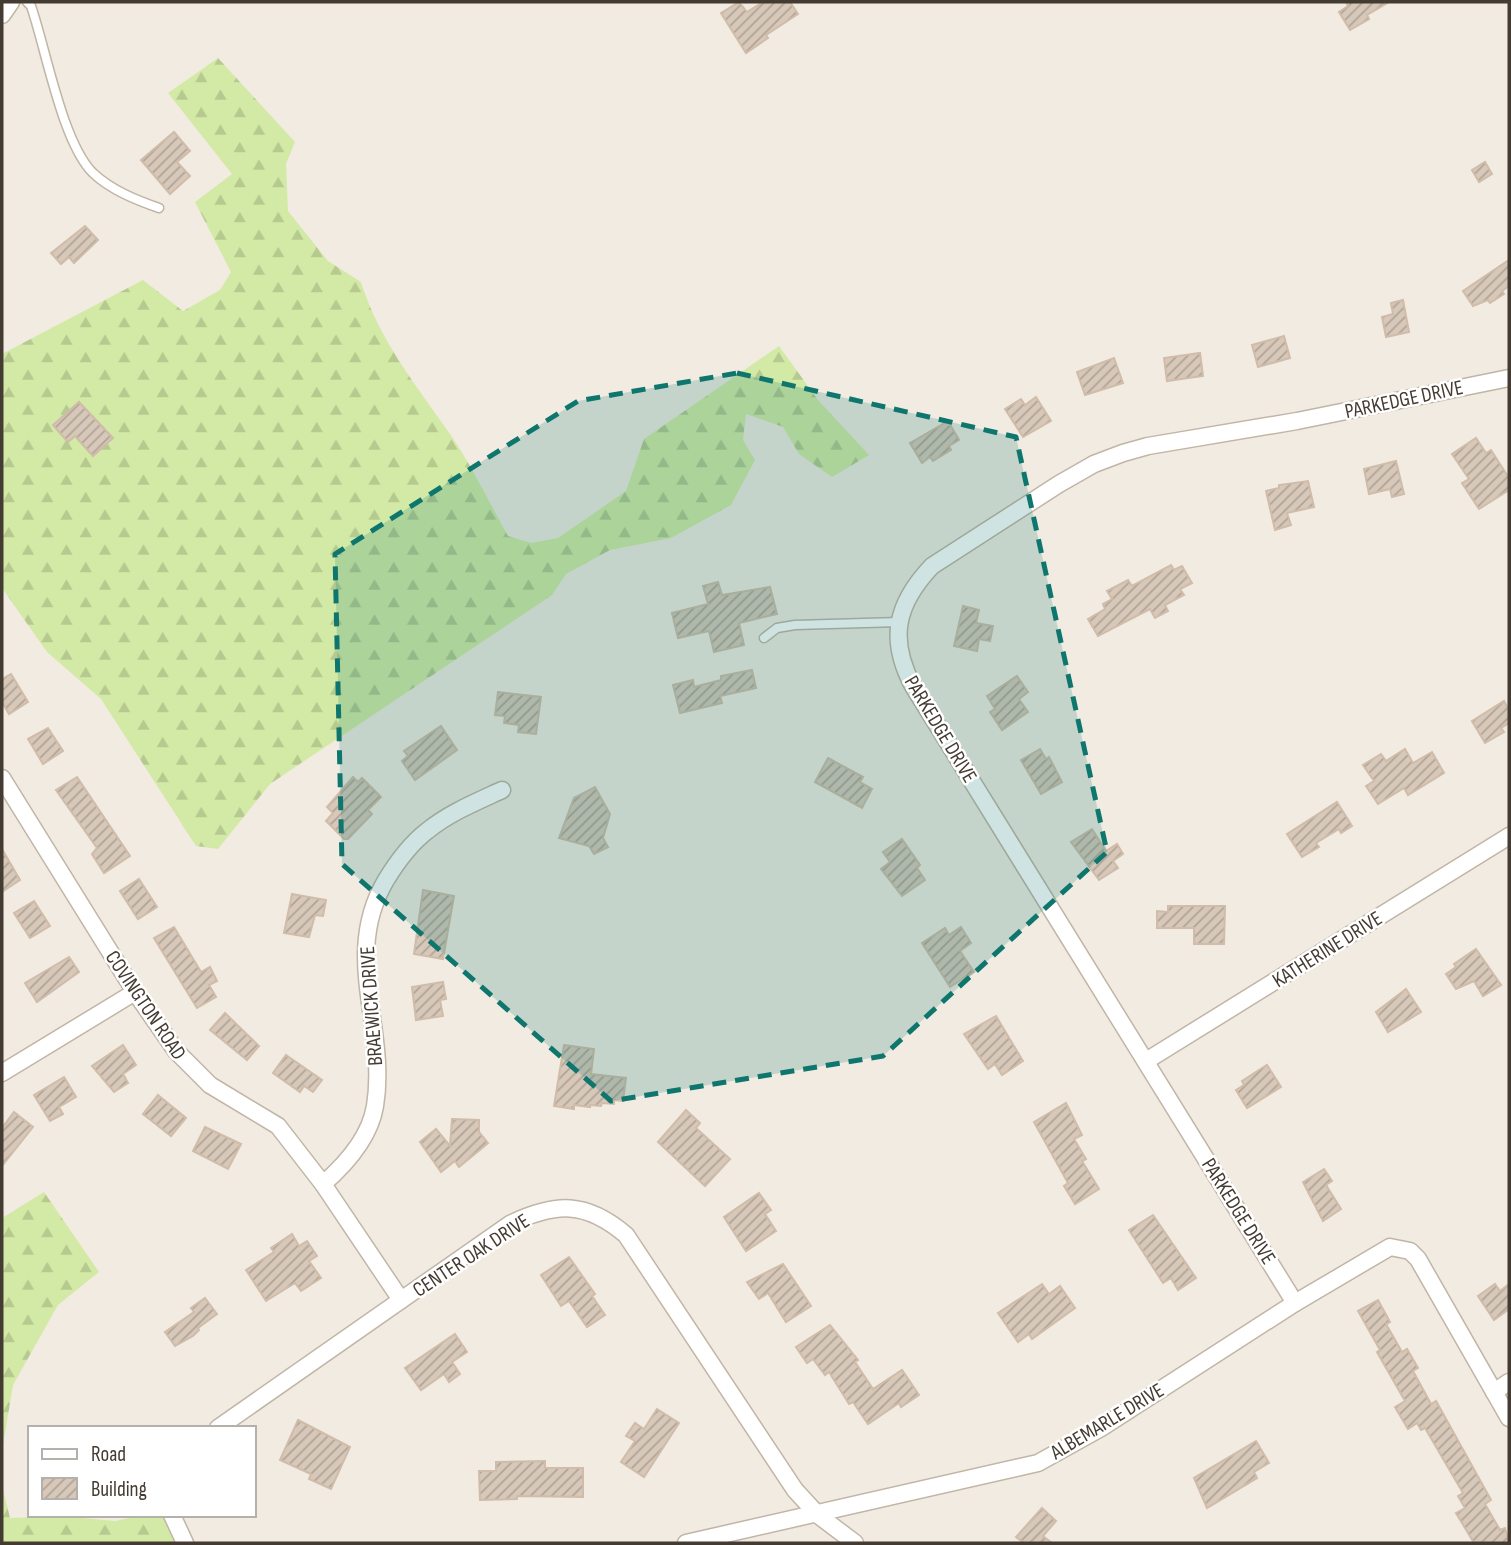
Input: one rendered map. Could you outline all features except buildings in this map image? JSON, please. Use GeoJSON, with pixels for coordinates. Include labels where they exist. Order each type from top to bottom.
{"type":"FeatureCollection","features":[{"type":"Feature","properties":{"kind":"street"},"geometry":{"type":"LineString","coordinates":[[2,15],[11,2]]}},
{"type":"Feature","properties":{"kind":"street","name":"PARKEDGE DRIVE"},"geometry":{"type":"LineString","coordinates":[[1295,1303],[913,686],[898,650],[900,622],[916,583],[932,566],[1094,464],[1148,446],[1328,415],[1509,377]]}},
{"type":"Feature","properties":{"kind":"street","name":"COVINGTON ROAD"},"geometry":{"type":"LineString","coordinates":[[2,778],[135,992],[193,1070],[210,1086],[278,1126],[323,1184],[401,1300]]}},
{"type":"Feature","properties":{"kind":"street","name":"BRAEWICK DRIVE"},"geometry":{"type":"LineString","coordinates":[[323,1184],[353,1154],[375,1108],[376,1073],[365,949],[376,897],[402,858],[426,832],[456,812],[502,790]]}},
{"type":"Feature","properties":{"kind":"street","name":"KATHERINE DRIVE"},"geometry":{"type":"LineString","coordinates":[[1146,1061],[1509,836]]}},
{"type":"Feature","properties":{"kind":"street"},"geometry":{"type":"LineString","coordinates":[[2,1073],[135,992]]}},
{"type":"Feature","properties":{"kind":"street","name":"CENTER OAK DRIVE"},"geometry":{"type":"LineString","coordinates":[[221,1426],[510,1224],[530,1214],[566,1207],[598,1214],[631,1242],[796,1490],[818,1515],[855,1543]]}},
{"type":"Feature","properties":{"kind":"street","name":"ALBEMARLE DRIVE"},"geometry":{"type":"LineString","coordinates":[[818,1515],[1038,1462],[1101,1428],[1295,1303],[1390,1247],[1410,1251],[1418,1259],[1494,1392]]}},
{"type":"Feature","properties":{"kind":"street"},"geometry":{"type":"LineString","coordinates":[[1509,1382],[1494,1392],[1509,1418]]}},
{"type":"Feature","properties":{"kind":"street"},"geometry":{"type":"LineString","coordinates":[[686,1543],[818,1515]]}},
{"type":"Feature","properties":{"kind":"street"},"geometry":{"type":"LineString","coordinates":[[173,1517],[185,1543]]}},
{"type":"Feature","properties":{"kind":"lane"},"geometry":{"type":"LineString","coordinates":[[27,2],[31,6],[51,75],[81,159],[94,174],[132,199],[159,208]]}},
{"type":"Feature","properties":{"kind":"lane"},"geometry":{"type":"LineString","coordinates":[[764,638],[777,628],[796,625],[900,622]]}},
{"type":"Feature","properties":{"kind":"highlighted area"},"geometry":{"type":"Polygon","coordinates":[[[737,373],[1016,437],[1107,852],[883,1056],[611,1101],[342,864],[335,554],[578,401],[737,373]]]}},
{"type":"Feature","properties":{"kind":"green space"},"geometry":{"type":"Polygon","coordinates":[[[218,58],[295,142],[286,164],[288,211],[328,261],[361,282],[388,343],[458,446],[508,536],[531,543],[558,538],[626,491],[644,439],[779,346],[818,400],[869,455],[832,477],[799,454],[783,427],[746,414],[743,440],[755,460],[731,505],[671,538],[610,550],[566,574],[552,595],[270,784],[218,849],[196,846],[101,699],[47,652],[2,588],[2,354],[143,280],[183,311],[220,290],[231,272],[195,202],[232,174],[168,93],[218,58]]]}},
{"type":"Feature","properties":{"kind":"green space"},"geometry":{"type":"Polygon","coordinates":[[[44,1192],[99,1272],[58,1305],[13,1385],[2,1451],[2,1218],[44,1192]]]}},
{"type":"Feature","properties":{"kind":"green space"},"geometry":{"type":"Polygon","coordinates":[[[2,1485],[10,1518],[73,1517],[115,1521],[134,1517],[173,1517],[185,1543],[2,1543],[2,1485]]]}}]}
